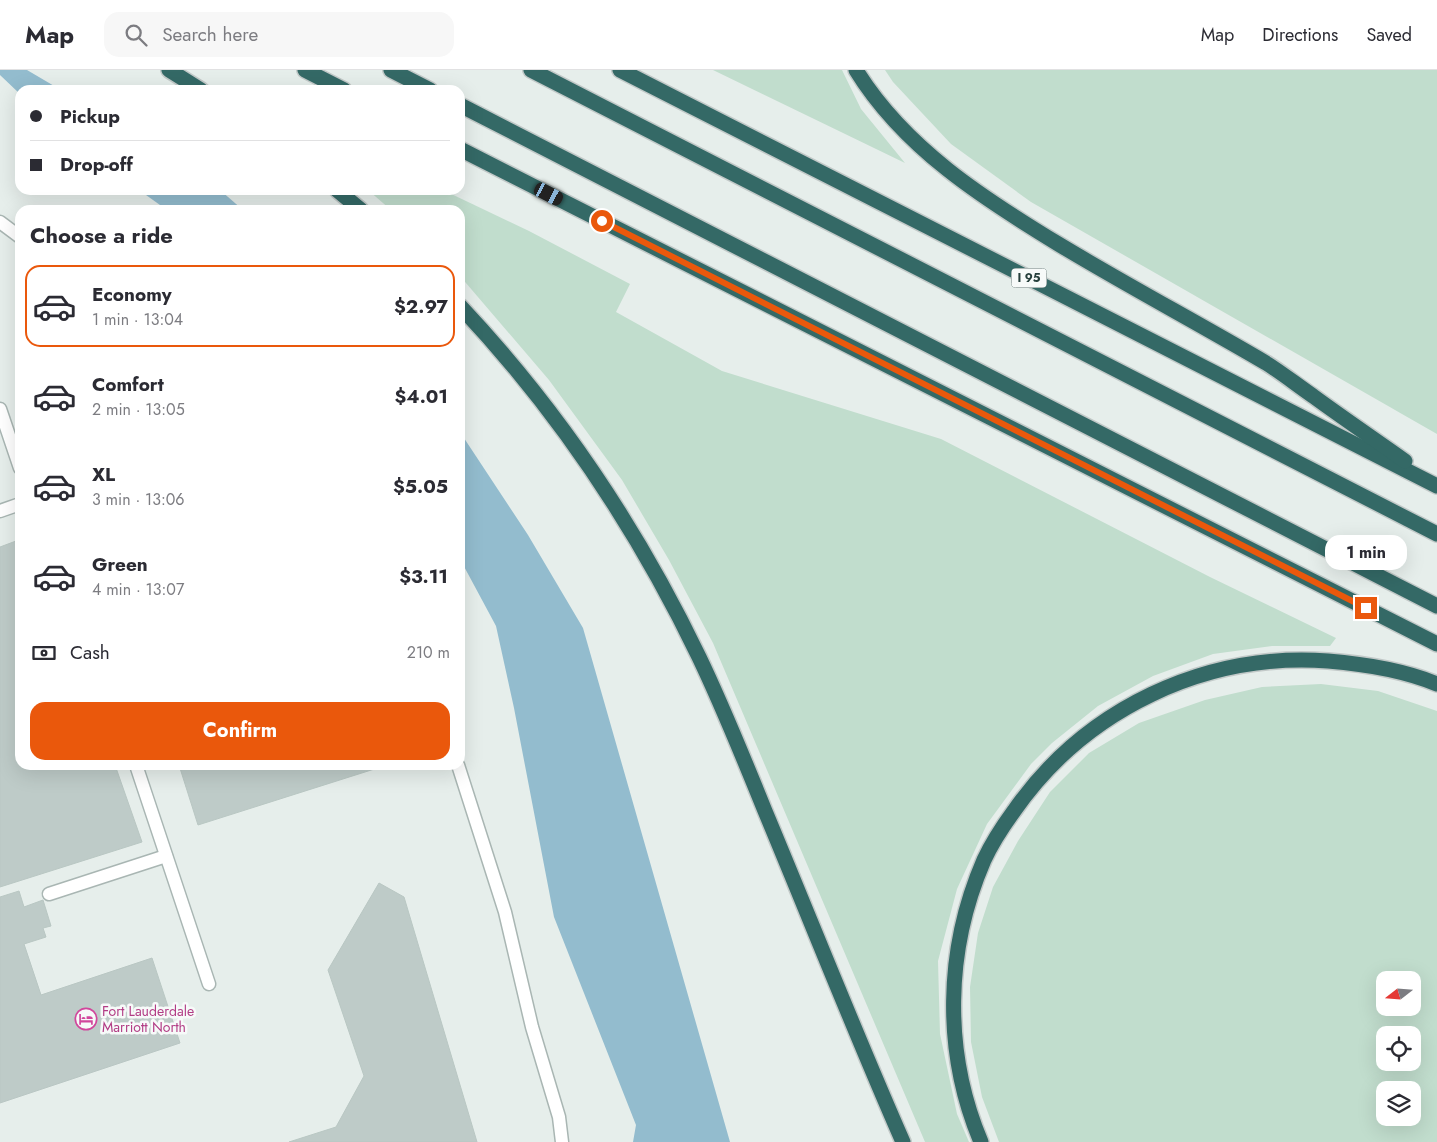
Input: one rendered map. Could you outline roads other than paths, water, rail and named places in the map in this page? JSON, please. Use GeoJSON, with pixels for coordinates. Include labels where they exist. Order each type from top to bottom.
{"type":"FeatureCollection","features":[{"type":"Feature","properties":{"kind":"highway"},"geometry":{"type":"LineString","coordinates":[[169,70],[193,85]]}},
{"type":"Feature","properties":{"kind":"highway"},"geometry":{"type":"LineString","coordinates":[[305,70],[334,85]]}},
{"type":"Feature","properties":{"kind":"highway"},"geometry":{"type":"LineString","coordinates":[[391,70],[420,85]]}},
{"type":"Feature","properties":{"kind":"highway"},"geometry":{"type":"LineString","coordinates":[[531,70],[1437,534]]}},
{"type":"Feature","properties":{"kind":"highway","name":"I 95"},"geometry":{"type":"LineString","coordinates":[[620,70],[1437,485]]}},
{"type":"Feature","properties":{"kind":"highway"},"geometry":{"type":"LineString","coordinates":[[856,70],[887,113],[912,139],[944,167],[1028,226],[1268,364],[1437,485]]}},
{"type":"Feature","properties":{"kind":"highway"},"geometry":{"type":"LineString","coordinates":[[465,108],[1437,606]]}},
{"type":"Feature","properties":{"kind":"highway"},"geometry":{"type":"LineString","coordinates":[[465,152],[1437,644]]}},
{"type":"Feature","properties":{"kind":"highway"},"geometry":{"type":"LineString","coordinates":[[343,195],[355,205]]}},
{"type":"Feature","properties":{"kind":"highway"},"geometry":{"type":"LineString","coordinates":[[465,312],[524,381],[594,475],[629,529],[674,608],[699,657],[736,740],[903,1142]]}},
{"type":"Feature","properties":{"kind":"highway"},"geometry":{"type":"LineString","coordinates":[[982,1142],[968,1105],[954,1038],[953,1001],[955,965],[960,932],[971,893],[985,859],[1002,827],[1024,795],[1047,769],[1098,724],[1128,706],[1188,678],[1216,671],[1276,660],[1310,660],[1350,663],[1394,671],[1437,684]]}},
{"type":"Feature","properties":{"kind":"lane"},"geometry":{"type":"LineString","coordinates":[[0,222],[15,233]]}},
{"type":"Feature","properties":{"kind":"lane"},"geometry":{"type":"LineString","coordinates":[[0,409],[15,453]]}},
{"type":"Feature","properties":{"kind":"lane"},"geometry":{"type":"LineString","coordinates":[[0,511],[15,506]]}},
{"type":"Feature","properties":{"kind":"lane"},"geometry":{"type":"LineString","coordinates":[[138,770],[209,984]]}},
{"type":"Feature","properties":{"kind":"lane"},"geometry":{"type":"LineString","coordinates":[[460,770],[505,912],[532,1027],[559,1117],[562,1142]]}},
{"type":"Feature","properties":{"kind":"lane"},"geometry":{"type":"LineString","coordinates":[[49,894],[166,856]]}},
{"type":"Feature","properties":{"kind":"water"},"geometry":{"type":"Polygon","coordinates":[[[0,70],[27,70],[52,85],[15,85],[15,89],[0,75],[0,70]]]}},
{"type":"Feature","properties":{"kind":"water"},"geometry":{"type":"Polygon","coordinates":[[[146,195],[226,195],[237,205],[160,205],[146,195]]]}},
{"type":"Feature","properties":{"kind":"water"},"geometry":{"type":"Polygon","coordinates":[[[465,440],[528,535],[583,628],[730,1142],[633,1142],[636,1125],[554,917],[514,708],[496,626],[465,568],[465,440]]]}},
{"type":"Feature","properties":{"kind":"place","name":"Fort Lauderdale Marriott North"},"geometry":{"type":"Point","coordinates":[86,1019]}}]}
